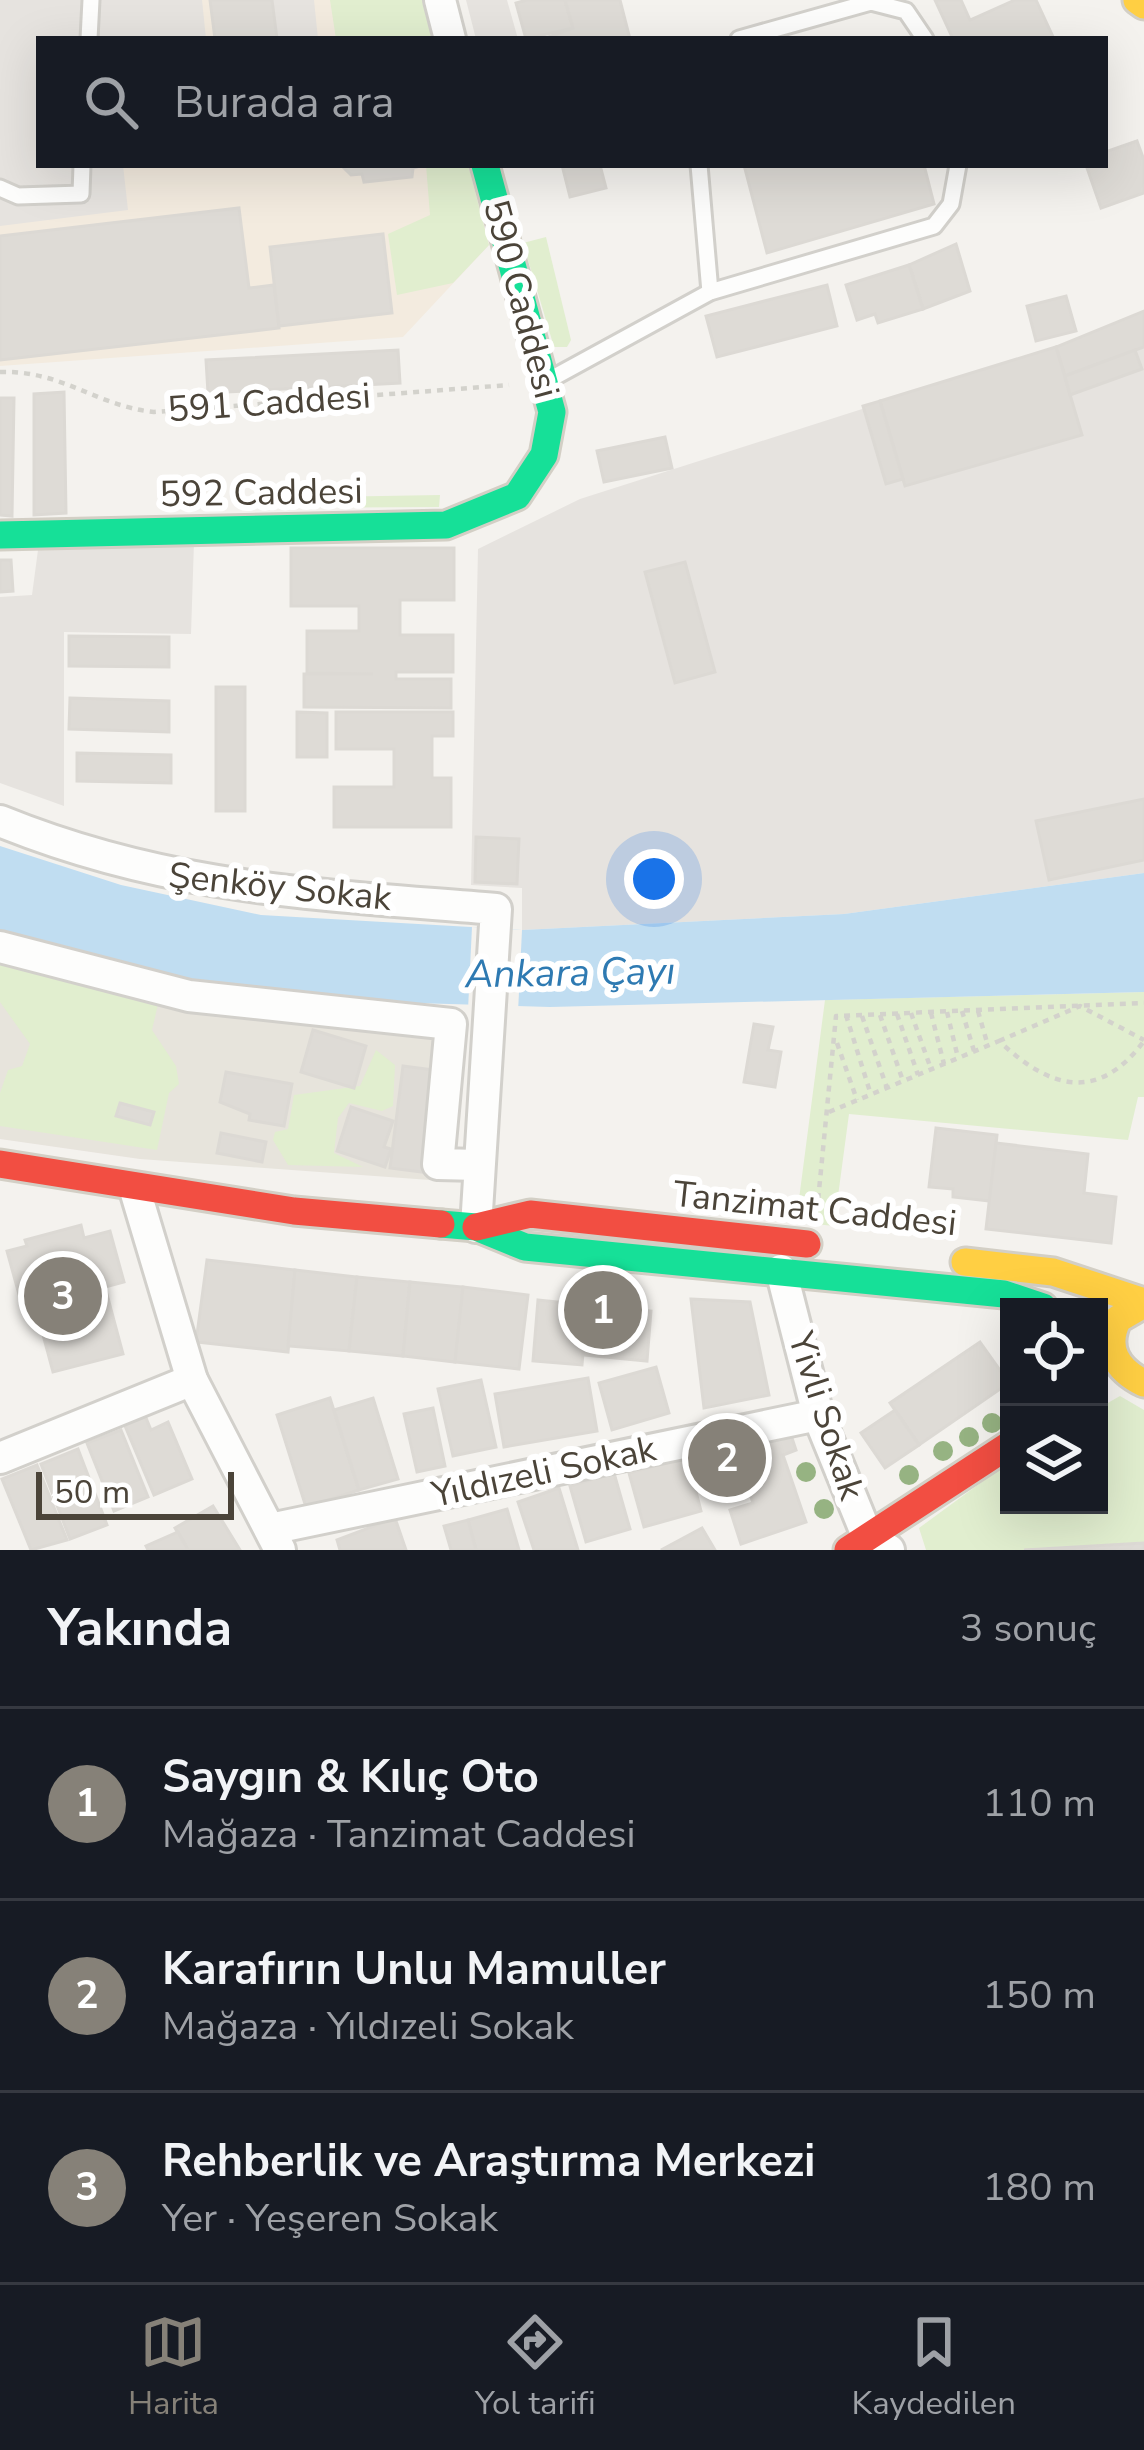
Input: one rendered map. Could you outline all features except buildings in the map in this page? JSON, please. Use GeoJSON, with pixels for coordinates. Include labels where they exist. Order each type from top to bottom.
{"type":"FeatureCollection","features":[{"type":"Feature","properties":{"kind":"main road","name":"590 Caddesi"},"geometry":{"type":"LineString","coordinates":[[486,168],[545,382],[550,434],[534,476],[517,496]]}},
{"type":"Feature","properties":{"kind":"main road","name":"592 Caddesi"},"geometry":{"type":"LineString","coordinates":[[0,536],[446,525],[517,496]]}},
{"type":"Feature","properties":{"kind":"main road","name":"Tanzimat Caddesi"},"geometry":{"type":"LineString","coordinates":[[0,1164],[135,1190],[294,1211],[476,1227],[525,1247],[1016,1298]]}},
{"type":"Feature","properties":{"kind":"main road","name":"Tanzimat Caddesi"},"geometry":{"type":"LineString","coordinates":[[476,1227],[530,1214],[825,1246]]}},
{"type":"Feature","properties":{"kind":"main road","name":"Tanzimat Caddesi"},"geometry":{"type":"LineString","coordinates":[[928,1258],[1053,1272],[1144,1303]]}},
{"type":"Feature","properties":{"kind":"main road"},"geometry":{"type":"LineString","coordinates":[[1114,1366],[1114,1323],[1144,1303]]}},
{"type":"Feature","properties":{"kind":"main road"},"geometry":{"type":"LineString","coordinates":[[869,1546],[1000,1451]]}},
{"type":"Feature","properties":{"kind":"street"},"geometry":{"type":"LineString","coordinates":[[440,0],[449,36]]}},
{"type":"Feature","properties":{"kind":"street","name":"Şenköy Sokak"},"geometry":{"type":"LineString","coordinates":[[0,821],[65,848],[216,885],[496,918],[478,1165]]}},
{"type":"Feature","properties":{"kind":"street"},"geometry":{"type":"LineString","coordinates":[[0,946],[189,997],[452,1024],[438,1163],[478,1165],[476,1227]]}},
{"type":"Feature","properties":{"kind":"street"},"geometry":{"type":"LineString","coordinates":[[135,1190],[192,1380],[275,1540]]}},
{"type":"Feature","properties":{"kind":"street","name":"Yivli Sokak"},"geometry":{"type":"LineString","coordinates":[[781,1270],[818,1415],[869,1546]]}},
{"type":"Feature","properties":{"kind":"street"},"geometry":{"type":"LineString","coordinates":[[0,1457],[192,1380]]}},
{"type":"Feature","properties":{"kind":"street","name":"Yıldızeli Sokak"},"geometry":{"type":"LineString","coordinates":[[275,1540],[818,1415]]}},
{"type":"Feature","properties":{"kind":"lane"},"geometry":{"type":"LineString","coordinates":[[89,36],[92,0]]}},
{"type":"Feature","properties":{"kind":"lane"},"geometry":{"type":"LineString","coordinates":[[750,36],[871,2],[906,11],[923,36]]}},
{"type":"Feature","properties":{"kind":"lane"},"geometry":{"type":"LineString","coordinates":[[0,188],[18,196],[81,194],[82,168]]}},
{"type":"Feature","properties":{"kind":"lane"},"geometry":{"type":"LineString","coordinates":[[699,168],[710,292]]}},
{"type":"Feature","properties":{"kind":"lane"},"geometry":{"type":"LineString","coordinates":[[545,382],[710,292],[934,226],[952,204],[958,168]]}},
{"type":"Feature","properties":{"kind":"path","name":"591 Caddesi"},"geometry":{"type":"LineString","coordinates":[[0,373],[50,374],[128,409],[154,412],[545,382]]}},
{"type":"Feature","properties":{"kind":"path"},"geometry":{"type":"LineString","coordinates":[[825,1246],[836,1016],[1144,1003]]}},
{"type":"Feature","properties":{"kind":"path"},"geometry":{"type":"LineString","coordinates":[[999,1041],[1047,1079],[1075,1083],[1104,1077],[1124,1064],[1144,1041],[1080,1006]]}},
{"type":"Feature","properties":{"kind":"path"},"geometry":{"type":"LineString","coordinates":[[829,1112],[1080,1006]]}},
{"type":"Feature","properties":{"kind":"path"},"geometry":{"type":"LineString","coordinates":[[978,1010],[988,1046]]}},
{"type":"Feature","properties":{"kind":"path"},"geometry":{"type":"LineString","coordinates":[[962,1011],[974,1051]]}},
{"type":"Feature","properties":{"kind":"path"},"geometry":{"type":"LineString","coordinates":[[931,1012],[944,1064]]}},
{"type":"Feature","properties":{"kind":"path"},"geometry":{"type":"LineString","coordinates":[[946,1012],[958,1058]]}},
{"type":"Feature","properties":{"kind":"path"},"geometry":{"type":"LineString","coordinates":[[911,1013],[931,1069]]}},
{"type":"Feature","properties":{"kind":"path"},"geometry":{"type":"LineString","coordinates":[[898,1014],[919,1075]]}},
{"type":"Feature","properties":{"kind":"path"},"geometry":{"type":"LineString","coordinates":[[846,1015],[871,1094]]}},
{"type":"Feature","properties":{"kind":"path"},"geometry":{"type":"LineString","coordinates":[[880,1015],[903,1081]]}},
{"type":"Feature","properties":{"kind":"path"},"geometry":{"type":"LineString","coordinates":[[862,1016],[887,1088]]}},
{"type":"Feature","properties":{"kind":"path"},"geometry":{"type":"LineString","coordinates":[[836,1039],[857,1100]]}},
{"type":"Feature","properties":{"kind":"shaded area"},"geometry":{"type":"Polygon","coordinates":[[[0,0],[426,0],[435,36],[36,36],[36,168],[469,168],[489,245],[403,337],[0,366],[0,0]]]}},
{"type":"Feature","properties":{"kind":"shaded area"},"geometry":{"type":"Polygon","coordinates":[[[0,0],[202,0],[206,36],[36,36],[36,168],[123,168],[128,210],[0,226],[0,0]]]}},
{"type":"Feature","properties":{"kind":"shaded area"},"geometry":{"type":"Polygon","coordinates":[[[272,0],[314,0],[318,36],[277,36],[272,0]]]}},
{"type":"Feature","properties":{"kind":"shaded area"},"geometry":{"type":"Polygon","coordinates":[[[466,0],[507,0],[517,36],[475,36],[466,0]]]}},
{"type":"Feature","properties":{"kind":"shaded area"},"geometry":{"type":"Polygon","coordinates":[[[1144,311],[1144,873],[844,914],[522,930],[522,888],[471,885],[478,549],[580,499],[1056,347],[1144,311]]]}},
{"type":"Feature","properties":{"kind":"shaded area"},"geometry":{"type":"Polygon","coordinates":[[[194,542],[191,634],[64,632],[64,806],[0,783],[0,597],[32,595],[38,550],[194,542]]]}},
{"type":"Feature","properties":{"kind":"shaded area"},"geometry":{"type":"Polygon","coordinates":[[[0,941],[186,991],[458,1015],[443,1171],[430,1180],[140,1159],[0,1139],[0,941]]]}},
{"type":"Feature","properties":{"kind":"green space"},"geometry":{"type":"Polygon","coordinates":[[[330,0],[426,0],[435,36],[336,36],[330,0]]]}},
{"type":"Feature","properties":{"kind":"green space"},"geometry":{"type":"Polygon","coordinates":[[[426,168],[469,168],[489,245],[453,283],[397,295],[388,234],[430,215],[426,168]]]}},
{"type":"Feature","properties":{"kind":"green space"},"geometry":{"type":"Polygon","coordinates":[[[546,237],[571,340],[567,347],[554,347],[523,243],[546,237]]]}},
{"type":"Feature","properties":{"kind":"green space"},"geometry":{"type":"Polygon","coordinates":[[[440,495],[439,507],[266,508],[265,498],[440,495]]]}},
{"type":"Feature","properties":{"kind":"green space"},"geometry":{"type":"Polygon","coordinates":[[[0,960],[159,1000],[152,1030],[176,1066],[179,1084],[169,1093],[157,1150],[0,1126],[0,1093],[8,1070],[22,1066],[30,1044],[0,1002],[0,960]]]}},
{"type":"Feature","properties":{"kind":"green space"},"geometry":{"type":"Polygon","coordinates":[[[1144,992],[1144,1097],[1138,1097],[1128,1140],[849,1114],[834,1226],[796,1222],[825,1000],[1144,992]]]}},
{"type":"Feature","properties":{"kind":"green space"},"geometry":{"type":"Polygon","coordinates":[[[376,1050],[395,1065],[393,1106],[382,1111],[349,1103],[338,1118],[334,1153],[363,1167],[288,1165],[273,1140],[275,1132],[288,1129],[294,1095],[360,1086],[376,1050]]]}},
{"type":"Feature","properties":{"kind":"green space"},"geometry":{"type":"Polygon","coordinates":[[[1120,1396],[1144,1410],[1144,1550],[926,1550],[919,1528],[1000,1469],[1000,1514],[1108,1514],[1108,1403],[1120,1396]]]}},
{"type":"Feature","properties":{"kind":"water","name":"Ankara Çayı"},"geometry":{"type":"Polygon","coordinates":[[[0,846],[121,885],[261,915],[522,930],[844,914],[1144,873],[1144,992],[550,1007],[345,1001],[253,993],[128,970],[0,934],[0,846]]]}},
{"type":"Feature","properties":{"kind":"pier"},"geometry":{"type":"Polygon","coordinates":[[[472,927],[522,930],[518,1012],[468,1010],[472,927]]]}},
{"type":"Feature","properties":{"kind":"traffic: fast"},"geometry":{"type":"LineString","coordinates":[[0,535],[446,525],[517,496],[544,455],[552,412],[486,168]]}},
{"type":"Feature","properties":{"kind":"traffic: fast"},"geometry":{"type":"LineString","coordinates":[[441,1224],[476,1227],[525,1247],[1016,1298]]}},
{"type":"Feature","properties":{"kind":"traffic: slow"},"geometry":{"type":"LineString","coordinates":[[1137,0],[1144,5]]}},
{"type":"Feature","properties":{"kind":"traffic: slow"},"geometry":{"type":"LineString","coordinates":[[965,1262],[1053,1272],[1144,1302]]}},
{"type":"Feature","properties":{"kind":"traffic: slow"},"geometry":{"type":"LineString","coordinates":[[1144,1304],[1118,1319],[1112,1339],[1120,1365],[1144,1383]]}},
{"type":"Feature","properties":{"kind":"traffic: jam"},"geometry":{"type":"LineString","coordinates":[[0,1164],[294,1211],[441,1224]]}},
{"type":"Feature","properties":{"kind":"traffic: jam"},"geometry":{"type":"LineString","coordinates":[[476,1227],[530,1214],[807,1244]]}},
{"type":"Feature","properties":{"kind":"traffic: jam"},"geometry":{"type":"LineString","coordinates":[[848,1550],[1000,1451]]}},
{"type":"Feature","properties":{"kind":"place","name":"Rehberlik ve Araştırma Merkezi"},"geometry":{"type":"Point","coordinates":[63,1296]}},
{"type":"Feature","properties":{"kind":"place","name":"Saygın & Kılıç Oto"},"geometry":{"type":"Point","coordinates":[603,1310]}},
{"type":"Feature","properties":{"kind":"place","name":"Karafırın Unlu Mamuller"},"geometry":{"type":"Point","coordinates":[727,1458]}}]}
